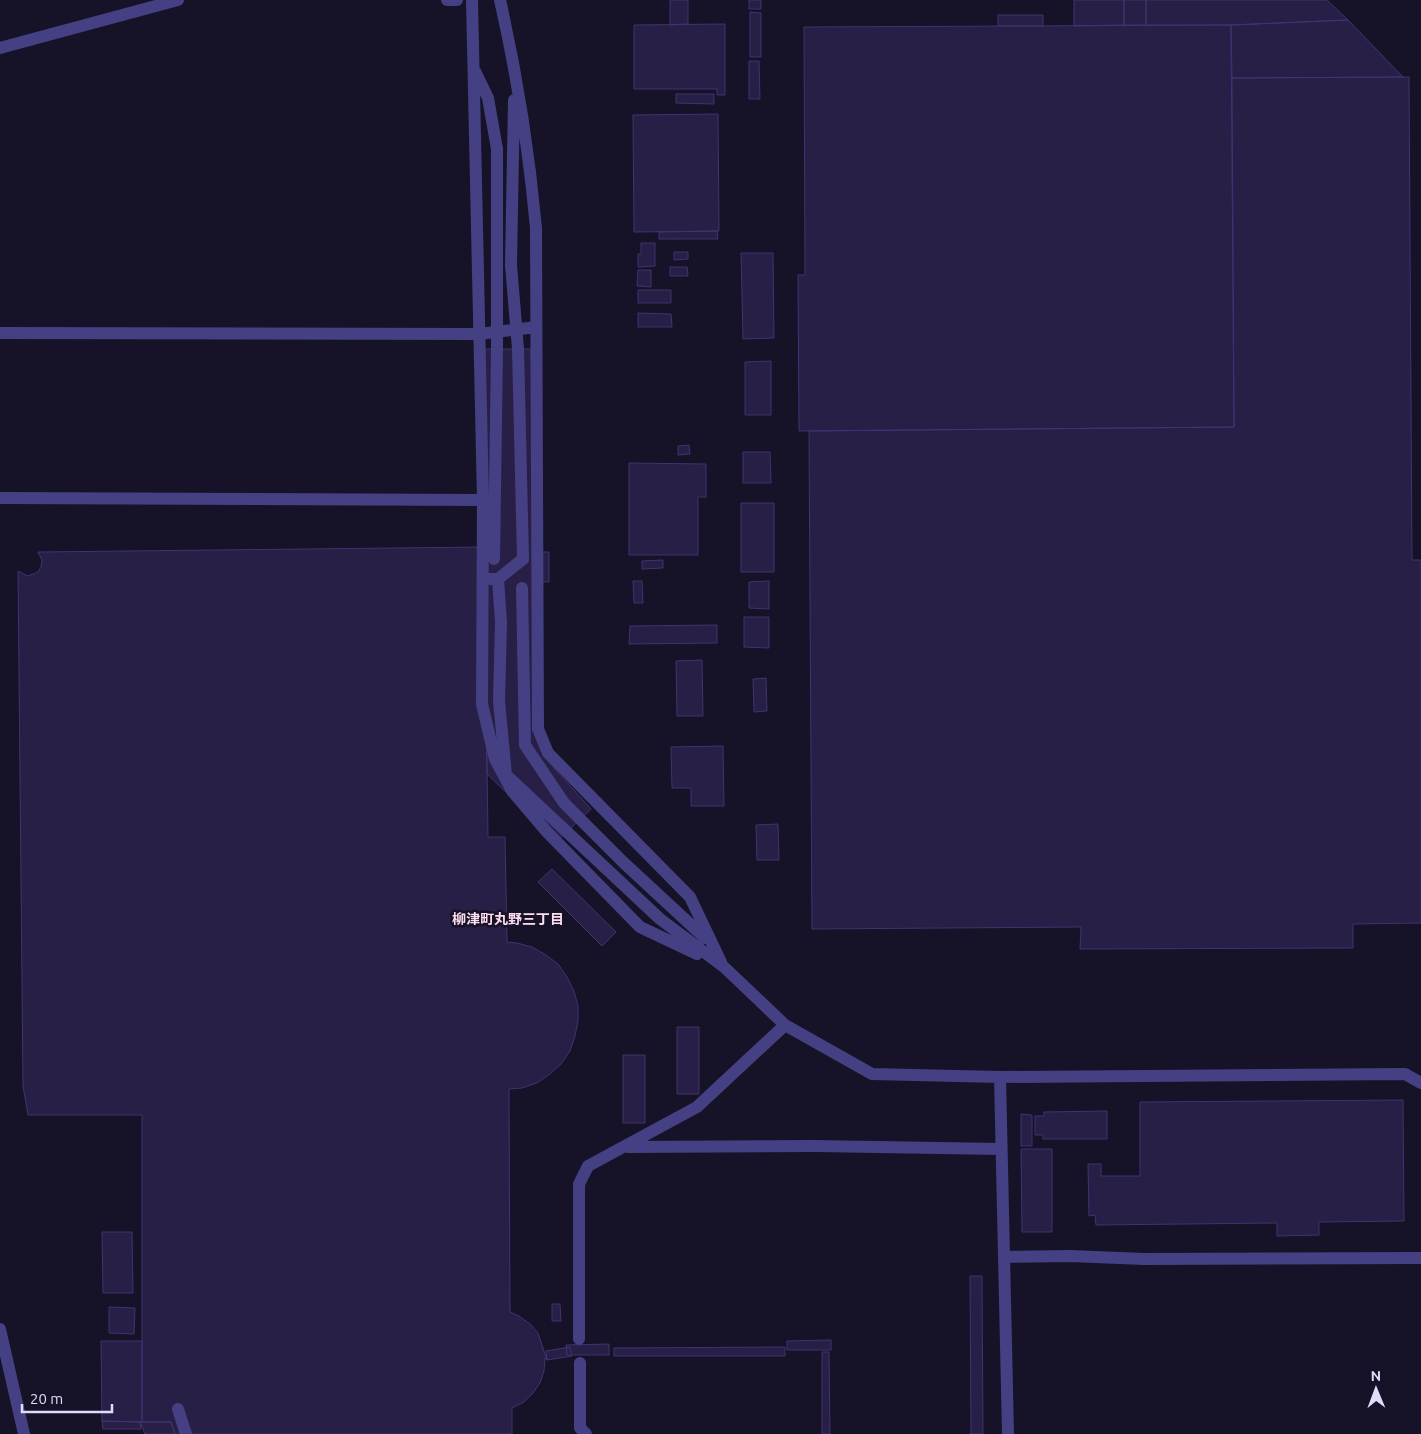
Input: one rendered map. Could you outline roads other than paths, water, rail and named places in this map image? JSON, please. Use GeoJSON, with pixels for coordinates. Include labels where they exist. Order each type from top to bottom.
{"type":"FeatureCollection","features":[{"type":"Feature","properties":{"kind":"lane"},"geometry":{"type":"LineString","coordinates":[[0,48],[178,0]]}},
{"type":"Feature","properties":{"kind":"lane"},"geometry":{"type":"LineString","coordinates":[[446,0],[457,0]]}},
{"type":"Feature","properties":{"kind":"lane"},"geometry":{"type":"LineString","coordinates":[[472,0],[483,500],[482,704],[495,758],[512,791],[547,832],[640,927],[724,966]]}},
{"type":"Feature","properties":{"kind":"lane"},"geometry":{"type":"LineString","coordinates":[[500,0],[515,67],[530,165],[536,228],[538,729],[548,753],[690,897],[724,966]]}},
{"type":"Feature","properties":{"kind":"lane"},"geometry":{"type":"LineString","coordinates":[[473,67],[488,98],[497,148],[494,558]]}},
{"type":"Feature","properties":{"kind":"lane"},"geometry":{"type":"LineString","coordinates":[[484,579],[498,579],[523,559],[518,349],[511,266],[515,67]]}},
{"type":"Feature","properties":{"kind":"lane"},"geometry":{"type":"LineString","coordinates":[[0,333],[479,334],[536,327]]}},
{"type":"Feature","properties":{"kind":"lane"},"geometry":{"type":"LineString","coordinates":[[0,498],[483,500]]}},
{"type":"Feature","properties":{"kind":"lane"},"geometry":{"type":"LineString","coordinates":[[498,579],[501,622],[499,701],[506,775],[660,919],[724,966],[785,1025],[872,1074],[1000,1077],[1406,1074],[1421,1083]]}},
{"type":"Feature","properties":{"kind":"lane"},"geometry":{"type":"LineString","coordinates":[[522,588],[525,744],[564,803],[623,862],[712,945]]}},
{"type":"Feature","properties":{"kind":"lane"},"geometry":{"type":"LineString","coordinates":[[579,1339],[579,1184],[588,1166],[697,1107],[785,1025]]}},
{"type":"Feature","properties":{"kind":"lane"},"geometry":{"type":"LineString","coordinates":[[1000,1077],[1008,1434]]}},
{"type":"Feature","properties":{"kind":"lane"},"geometry":{"type":"LineString","coordinates":[[625,1147],[815,1146],[1001,1149]]}},
{"type":"Feature","properties":{"kind":"lane"},"geometry":{"type":"LineString","coordinates":[[1005,1257],[1070,1256],[1144,1259],[1421,1258]]}},
{"type":"Feature","properties":{"kind":"lane"},"geometry":{"type":"LineString","coordinates":[[0,1329],[24,1434]]}},
{"type":"Feature","properties":{"kind":"lane"},"geometry":{"type":"LineString","coordinates":[[580,1363],[580,1428],[586,1434]]}},
{"type":"Feature","properties":{"kind":"lane"},"geometry":{"type":"LineString","coordinates":[[178,1409],[186,1434]]}},
{"type":"Feature","properties":{"kind":"district","name":"柳津町丸野三丁目"},"geometry":{"type":"Point","coordinates":[508,919]}}]}
